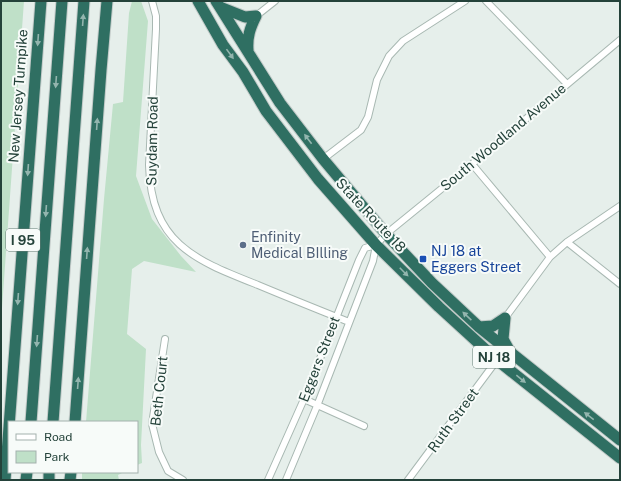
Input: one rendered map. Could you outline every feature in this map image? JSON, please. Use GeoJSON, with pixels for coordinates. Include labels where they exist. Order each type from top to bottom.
{"type":"FeatureCollection","features":[{"type":"Feature","properties":{"kind":"highway","name":"New Jersey Turnpike"},"geometry":{"type":"LineString","coordinates":[[9,421],[41,1]]}},
{"type":"Feature","properties":{"kind":"highway","name":"I 95"},"geometry":{"type":"LineString","coordinates":[[31,421],[62,1]]}},
{"type":"Feature","properties":{"kind":"highway"},"geometry":{"type":"LineString","coordinates":[[53,421],[84,1]]}},
{"type":"Feature","properties":{"kind":"highway"},"geometry":{"type":"LineString","coordinates":[[75,421],[107,1]]}},
{"type":"Feature","properties":{"kind":"highway","name":"State Route 18"},"geometry":{"type":"LineString","coordinates":[[198,1],[223,45],[243,72],[266,111],[318,179],[376,245],[439,307],[497,360],[620,458]]}},
{"type":"Feature","properties":{"kind":"highway"},"geometry":{"type":"LineString","coordinates":[[218,4],[245,17],[256,16]]}},
{"type":"Feature","properties":{"kind":"highway","name":"State Route 18"},"geometry":{"type":"LineString","coordinates":[[218,4],[280,103],[323,159],[386,234],[432,283],[479,327],[620,440]]}},
{"type":"Feature","properties":{"kind":"highway"},"geometry":{"type":"LineString","coordinates":[[248,50],[247,38],[250,27],[256,16]]}},
{"type":"Feature","properties":{"kind":"highway"},"geometry":{"type":"LineString","coordinates":[[479,327],[493,326],[505,318]]}},
{"type":"Feature","properties":{"kind":"highway"},"geometry":{"type":"LineString","coordinates":[[505,318],[503,339],[509,350]]}},
{"type":"Feature","properties":{"kind":"highway","name":"New Jersey Turnpike"},"geometry":{"type":"LineString","coordinates":[[5,480],[8,440]]}},
{"type":"Feature","properties":{"kind":"street","name":"Suydam Road"},"geometry":{"type":"LineString","coordinates":[[152,1],[156,16],[156,29],[149,183],[157,213],[164,226],[185,250],[213,268],[349,322]]}},
{"type":"Feature","properties":{"kind":"street"},"geometry":{"type":"LineString","coordinates":[[256,16],[275,1]]}},
{"type":"Feature","properties":{"kind":"street"},"geometry":{"type":"LineString","coordinates":[[323,159],[361,130],[368,116],[377,80],[389,56],[403,41],[465,1]]}},
{"type":"Feature","properties":{"kind":"street"},"geometry":{"type":"LineString","coordinates":[[486,1],[567,84]]}},
{"type":"Feature","properties":{"kind":"street","name":"South Woodland Avenue"},"geometry":{"type":"LineString","coordinates":[[386,234],[620,40]]}},
{"type":"Feature","properties":{"kind":"street"},"geometry":{"type":"LineString","coordinates":[[472,164],[550,257]]}},
{"type":"Feature","properties":{"kind":"street"},"geometry":{"type":"LineString","coordinates":[[505,318],[550,257],[567,242],[620,206]]}},
{"type":"Feature","properties":{"kind":"street","name":"Eggers Street"},"geometry":{"type":"LineString","coordinates":[[268,480],[304,400],[359,260],[365,248],[376,245],[386,234]]}},
{"type":"Feature","properties":{"kind":"street"},"geometry":{"type":"LineString","coordinates":[[567,242],[620,284]]}},
{"type":"Feature","properties":{"kind":"street","name":"Eggers Street"},"geometry":{"type":"LineString","coordinates":[[286,480],[374,261],[376,245]]}},
{"type":"Feature","properties":{"kind":"street","name":"Beth Court"},"geometry":{"type":"LineString","coordinates":[[165,339],[152,424],[159,452],[168,471],[183,480]]}},
{"type":"Feature","properties":{"kind":"street","name":"Ruth Street"},"geometry":{"type":"LineString","coordinates":[[408,480],[497,360]]}},
{"type":"Feature","properties":{"kind":"street"},"geometry":{"type":"LineString","coordinates":[[304,400],[364,426]]}},
{"type":"Feature","properties":{"kind":"green space"},"geometry":{"type":"Polygon","coordinates":[[[1,1],[24,1],[1,322],[1,1]]]}},
{"type":"Feature","properties":{"kind":"green space"},"geometry":{"type":"Polygon","coordinates":[[[132,1],[141,1],[148,21],[136,176],[152,219],[181,256],[196,272],[144,261],[132,269],[127,334],[146,349],[141,445],[142,463],[138,465],[138,421],[86,421],[113,104],[123,102],[129,13],[132,1]]]}},
{"type":"Feature","properties":{"kind":"green space"},"geometry":{"type":"Polygon","coordinates":[[[82,473],[122,473],[118,475],[119,480],[82,480],[82,473]]]}},
{"type":"Feature","properties":{"kind":"place","name":"Enfinity Medical BIlling"},"geometry":{"type":"Point","coordinates":[243,245]}},
{"type":"Feature","properties":{"kind":"place","name":"NJ 18 at Eggers Street"},"geometry":{"type":"Point","coordinates":[423,259]}}]}
